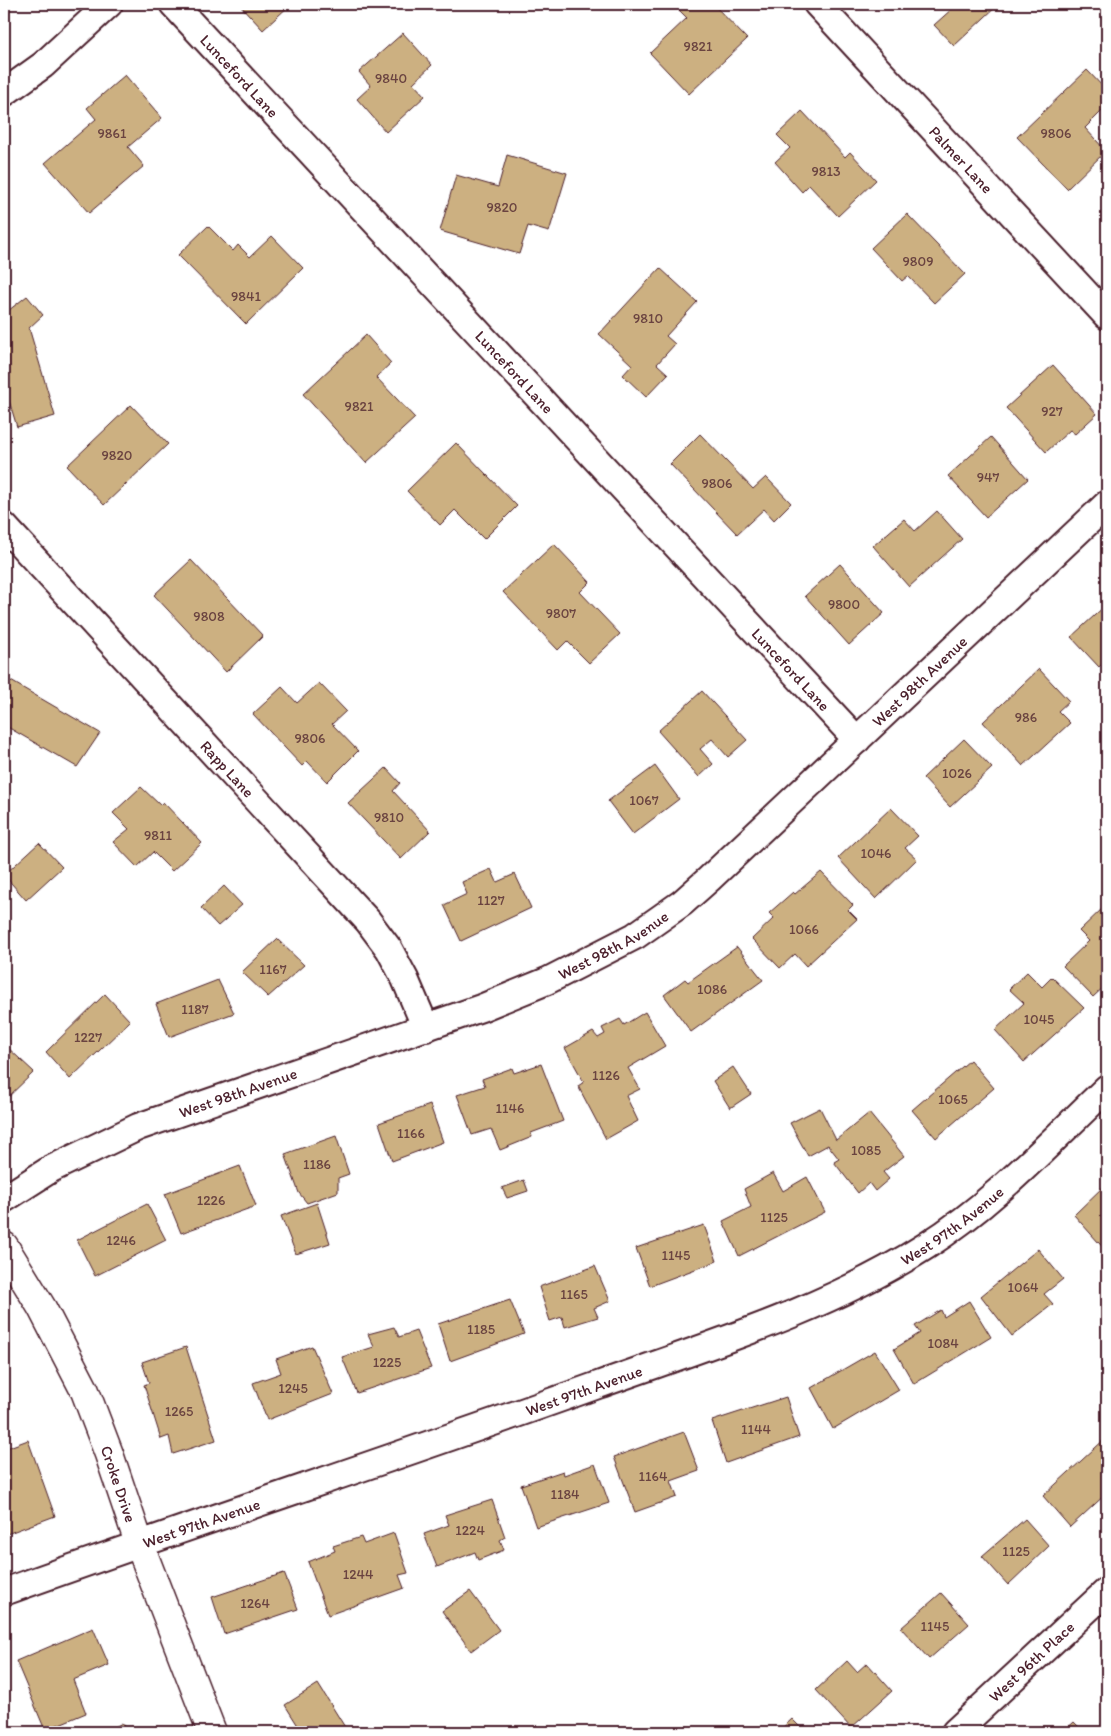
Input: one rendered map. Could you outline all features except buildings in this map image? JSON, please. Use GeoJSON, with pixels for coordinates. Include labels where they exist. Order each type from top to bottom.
{"type":"FeatureCollection","features":[{"type":"Feature","properties":{"kind":"street"},"geometry":{"type":"LineString","coordinates":[[4,93],[43,65],[109,4]]}},
{"type":"Feature","properties":{"kind":"street","name":"Lunceford Lane"},"geometry":{"type":"LineString","coordinates":[[173,4],[856,740]]}},
{"type":"Feature","properties":{"kind":"street","name":"Palmer Lane"},"geometry":{"type":"LineString","coordinates":[[817,4],[1107,316]]}},
{"type":"Feature","properties":{"kind":"street","name":"West 98th Avenue"},"geometry":{"type":"LineString","coordinates":[[4,1199],[51,1169],[138,1127],[480,1008],[547,981],[635,936],[682,903],[710,880],[1107,504]]}},
{"type":"Feature","properties":{"kind":"street","name":"Rapp Lane"},"geometry":{"type":"LineString","coordinates":[[4,526],[368,921],[389,949],[426,1028]]}},
{"type":"Feature","properties":{"kind":"street","name":"West 97th Avenue"},"geometry":{"type":"LineString","coordinates":[[4,1592],[139,1543],[462,1434],[776,1321],[850,1288],[926,1246],[982,1206],[1107,1088]]}},
{"type":"Feature","properties":{"kind":"street","name":"Croke Drive"},"geometry":{"type":"LineString","coordinates":[[4,1246],[42,1308],[85,1391],[109,1454],[139,1543],[212,1732]]}},
{"type":"Feature","properties":{"kind":"street","name":"West 96th Place"},"geometry":{"type":"LineString","coordinates":[[955,1732],[1107,1592]]}}]}
